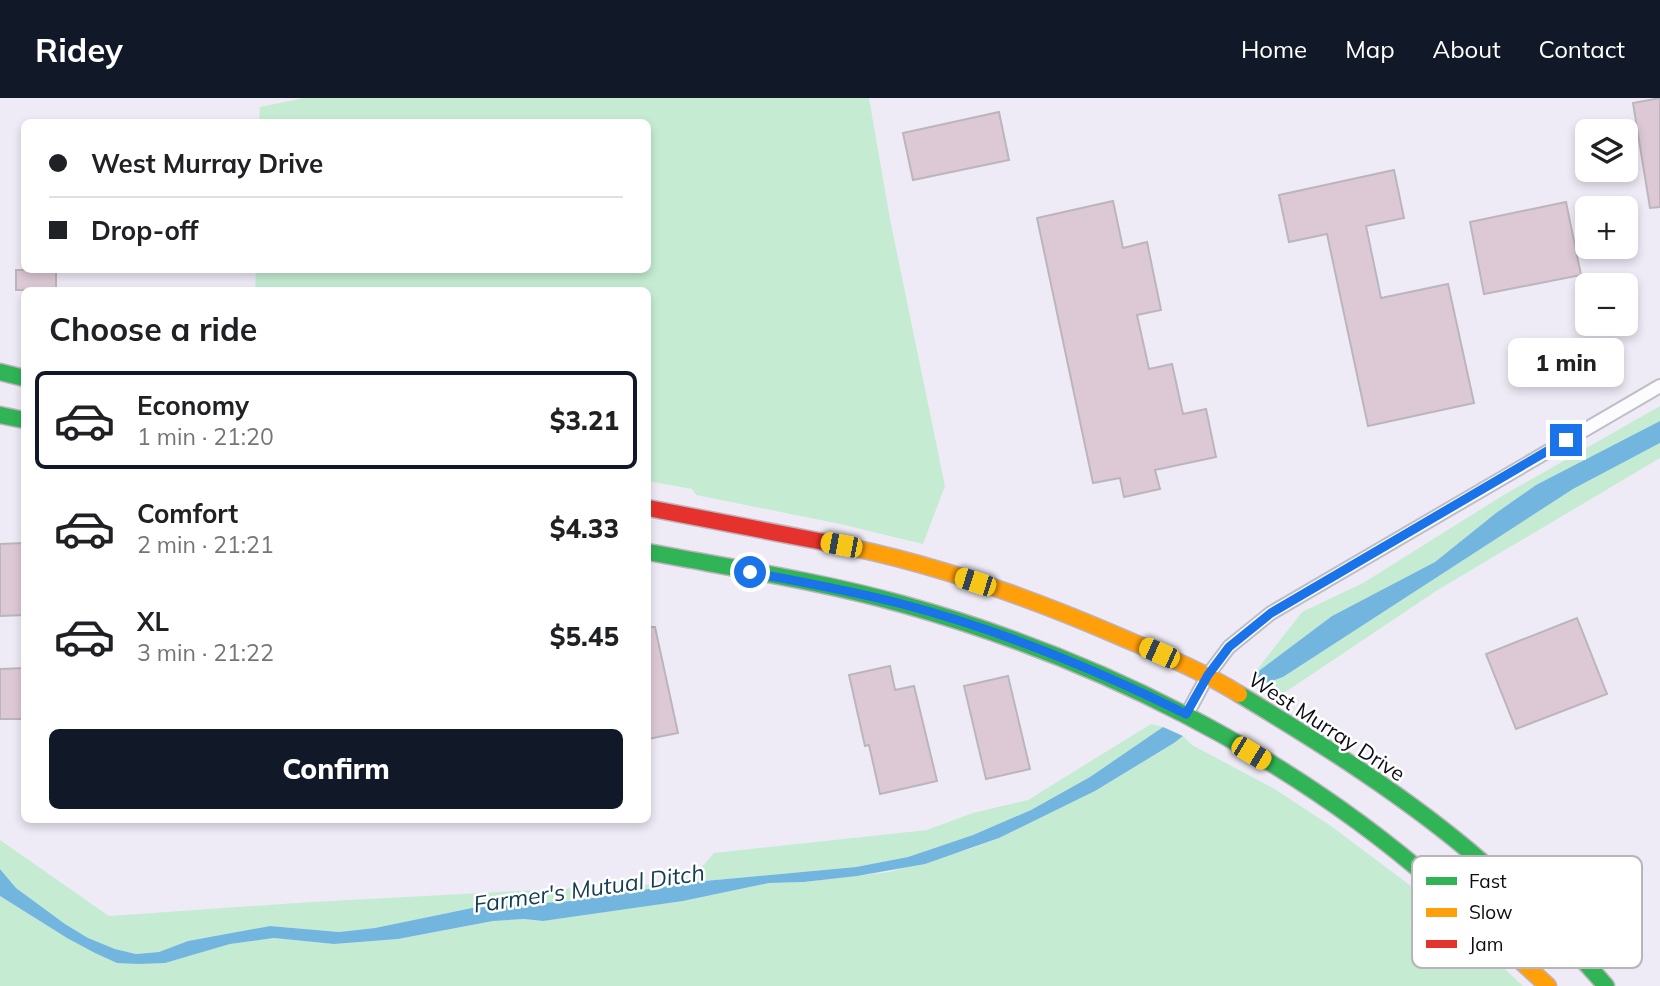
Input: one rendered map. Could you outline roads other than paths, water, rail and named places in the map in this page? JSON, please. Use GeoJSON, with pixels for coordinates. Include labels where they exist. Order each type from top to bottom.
{"type":"FeatureCollection","features":[{"type":"Feature","properties":{"kind":"highway"},"geometry":{"type":"LineString","coordinates":[[0,372],[21,376]]}},
{"type":"Feature","properties":{"kind":"highway"},"geometry":{"type":"LineString","coordinates":[[0,415],[21,419]]}},
{"type":"Feature","properties":{"kind":"highway","name":"West Murray Drive"},"geometry":{"type":"LineString","coordinates":[[651,509],[841,545],[930,567],[1047,605],[1208,675],[1291,725],[1388,790],[1475,856]]}},
{"type":"Feature","properties":{"kind":"highway"},"geometry":{"type":"LineString","coordinates":[[651,553],[902,604],[976,626],[1078,663],[1186,714],[1268,762],[1362,825],[1412,865]]}},
{"type":"Feature","properties":{"kind":"highway"},"geometry":{"type":"LineString","coordinates":[[1529,968],[1548,986]]}},
{"type":"Feature","properties":{"kind":"highway","name":"West Murray Drive"},"geometry":{"type":"LineString","coordinates":[[1590,968],[1606,986]]}},
{"type":"Feature","properties":{"kind":"lane"},"geometry":{"type":"LineString","coordinates":[[1186,714],[1208,675],[1229,647],[1271,613],[1660,386]]}},
{"type":"Feature","properties":{"kind":"water"},"geometry":{"type":"Polygon","coordinates":[[[1660,421],[1660,443],[1573,489],[1283,677],[1264,684],[1252,676],[1332,616],[1435,562],[1536,485],[1660,421]]]}},
{"type":"Feature","properties":{"kind":"water"},"geometry":{"type":"Polygon","coordinates":[[[1163,727],[1183,736],[1095,791],[999,838],[925,864],[857,876],[769,883],[683,901],[543,921],[493,921],[398,939],[334,944],[274,938],[230,944],[165,963],[139,964],[117,963],[95,953],[0,896],[0,869],[16,888],[65,924],[88,938],[136,954],[159,952],[188,941],[270,926],[339,932],[375,928],[472,908],[571,901],[694,882],[856,867],[908,857],[973,835],[1031,810],[1090,777],[1163,727]]]}},
{"type":"Feature","properties":{"kind":"water label","name":"Farmer's Mutual Ditch"},"geometry":{"type":"Point","coordinates":[589,888]}}]}
